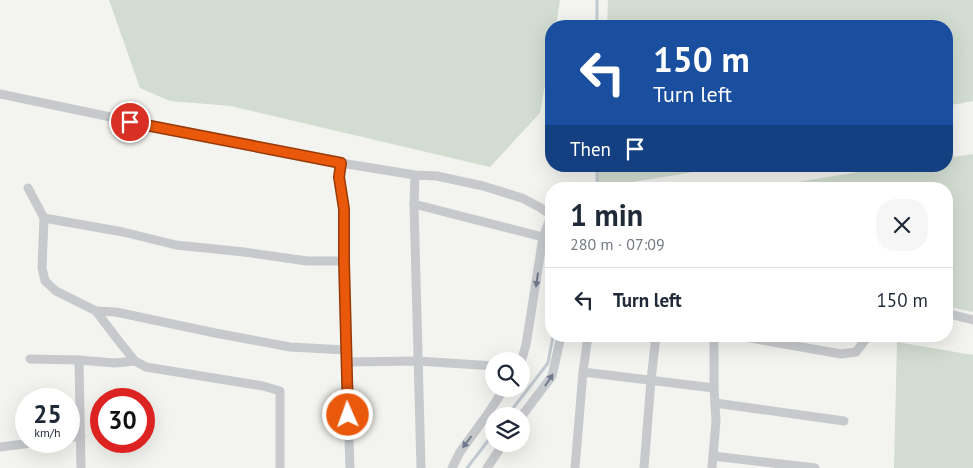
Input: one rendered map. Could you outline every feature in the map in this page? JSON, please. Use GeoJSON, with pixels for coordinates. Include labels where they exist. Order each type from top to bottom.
{"type":"FeatureCollection","features":[{"type":"Feature","properties":{"kind":"street"},"geometry":{"type":"LineString","coordinates":[[0,94],[149,126],[341,163],[415,175],[438,176],[483,186],[522,198],[545,211]]}},
{"type":"Feature","properties":{"kind":"street"},"geometry":{"type":"LineString","coordinates":[[341,163],[339,177],[344,209],[346,362],[350,468]]}},
{"type":"Feature","properties":{"kind":"street"},"geometry":{"type":"LineString","coordinates":[[415,175],[414,204],[421,468]]}},
{"type":"Feature","properties":{"kind":"street"},"geometry":{"type":"LineString","coordinates":[[28,188],[44,218],[42,268],[45,281],[56,291],[96,311],[116,312],[290,347],[346,350]]}},
{"type":"Feature","properties":{"kind":"street"},"geometry":{"type":"LineString","coordinates":[[414,204],[543,237]]}},
{"type":"Feature","properties":{"kind":"street"},"geometry":{"type":"LineString","coordinates":[[44,218],[123,232],[176,246],[244,252],[307,261],[344,261]]}},
{"type":"Feature","properties":{"kind":"street"},"geometry":{"type":"LineString","coordinates":[[524,352],[545,232]]}},
{"type":"Feature","properties":{"kind":"street"},"geometry":{"type":"LineString","coordinates":[[96,311],[135,361],[146,367],[263,386],[280,392],[280,468]]}},
{"type":"Feature","properties":{"kind":"street"},"geometry":{"type":"LineString","coordinates":[[953,315],[973,320]]}},
{"type":"Feature","properties":{"kind":"street"},"geometry":{"type":"LineString","coordinates":[[529,407],[552,376],[560,342]]}},
{"type":"Feature","properties":{"kind":"street"},"geometry":{"type":"LineString","coordinates":[[575,468],[587,342]]}},
{"type":"Feature","properties":{"kind":"street"},"geometry":{"type":"LineString","coordinates":[[644,468],[655,342]]}},
{"type":"Feature","properties":{"kind":"street"},"geometry":{"type":"LineString","coordinates":[[712,468],[716,421],[714,342]]}},
{"type":"Feature","properties":{"kind":"street"},"geometry":{"type":"LineString","coordinates":[[773,342],[841,354],[856,352],[864,342]]}},
{"type":"Feature","properties":{"kind":"street"},"geometry":{"type":"LineString","coordinates":[[30,359],[79,360],[115,364],[135,361]]}},
{"type":"Feature","properties":{"kind":"street"},"geometry":{"type":"LineString","coordinates":[[79,360],[81,468]]}},
{"type":"Feature","properties":{"kind":"street"},"geometry":{"type":"LineString","coordinates":[[346,362],[418,361],[485,365]]}},
{"type":"Feature","properties":{"kind":"street"},"geometry":{"type":"LineString","coordinates":[[583,372],[714,388]]}},
{"type":"Feature","properties":{"kind":"street"},"geometry":{"type":"LineString","coordinates":[[452,468],[460,452],[499,397]]}},
{"type":"Feature","properties":{"kind":"street"},"geometry":{"type":"LineString","coordinates":[[715,403],[844,421]]}},
{"type":"Feature","properties":{"kind":"street"},"geometry":{"type":"LineString","coordinates":[[0,447],[15,445]]}},
{"type":"Feature","properties":{"kind":"street"},"geometry":{"type":"LineString","coordinates":[[487,468],[498,452]]}},
{"type":"Feature","properties":{"kind":"street"},"geometry":{"type":"LineString","coordinates":[[713,456],[815,468]]}},
{"type":"Feature","properties":{"kind":"shaded area"},"geometry":{"type":"Polygon","coordinates":[[[109,0],[560,0],[557,20],[545,20],[545,85],[540,113],[490,167],[231,106],[170,101],[140,88],[109,0]]]}},
{"type":"Feature","properties":{"kind":"shaded area"},"geometry":{"type":"Polygon","coordinates":[[[608,0],[973,0],[973,101],[953,105],[953,20],[607,20],[608,0]]]}},
{"type":"Feature","properties":{"kind":"shaded area"},"geometry":{"type":"Polygon","coordinates":[[[973,154],[973,312],[953,308],[953,182],[797,182],[858,172],[953,172],[953,157],[973,154]]]}},
{"type":"Feature","properties":{"kind":"shaded area"},"geometry":{"type":"Polygon","coordinates":[[[598,172],[694,172],[633,182],[598,182],[598,172]]]}},
{"type":"Feature","properties":{"kind":"shaded area"},"geometry":{"type":"Polygon","coordinates":[[[897,342],[973,355],[973,468],[894,468],[897,342]]]}},
{"type":"Feature","properties":{"kind":"waterway"},"geometry":{"type":"LineString","coordinates":[[597,0],[597,20]]}},
{"type":"Feature","properties":{"kind":"waterway"},"geometry":{"type":"LineString","coordinates":[[597,172],[597,182]]}},
{"type":"Feature","properties":{"kind":"waterway"},"geometry":{"type":"LineString","coordinates":[[514,407],[548,363],[552,342]]}},
{"type":"Feature","properties":{"kind":"waterway"},"geometry":{"type":"LineString","coordinates":[[467,468],[485,445]]}},
{"type":"Feature","properties":{"kind":"route"},"geometry":{"type":"LineString","coordinates":[[130,122],[341,163],[339,177],[344,209],[348,415]]}}]}
